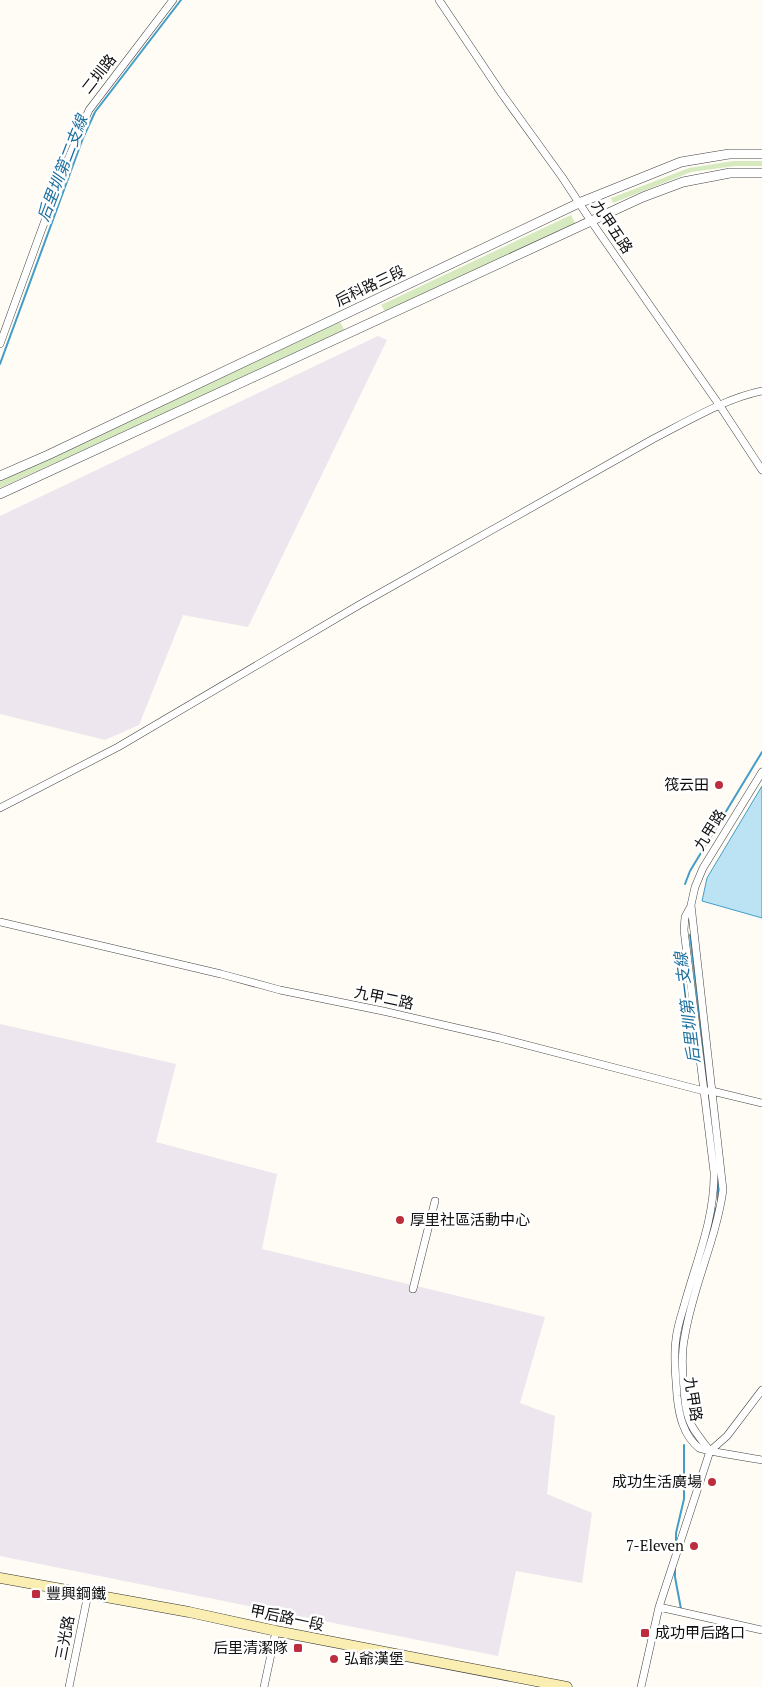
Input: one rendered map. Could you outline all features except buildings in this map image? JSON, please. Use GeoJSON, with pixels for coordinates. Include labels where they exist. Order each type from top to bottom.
{"type":"FeatureCollection","features":[{"type":"Feature","properties":{"kind":"main road","name":"甲后路一段"},"geometry":{"type":"LineString","coordinates":[[0,1578],[189,1612],[537,1684],[567,1687]]}},
{"type":"Feature","properties":{"kind":"street","name":"二圳路"},"geometry":{"type":"LineString","coordinates":[[0,344],[63,171],[86,116],[173,0]]}},
{"type":"Feature","properties":{"kind":"street","name":"九甲五路"},"geometry":{"type":"LineString","coordinates":[[439,0],[502,94],[580,203],[720,406],[762,470]]}},
{"type":"Feature","properties":{"kind":"street","name":"后科路三段"},"geometry":{"type":"LineString","coordinates":[[0,476],[580,203],[682,162],[729,154],[762,154]]}},
{"type":"Feature","properties":{"kind":"street"},"geometry":{"type":"LineString","coordinates":[[0,494],[643,197],[683,182],[730,172],[762,173]]}},
{"type":"Feature","properties":{"kind":"street"},"geometry":{"type":"LineString","coordinates":[[0,808],[118,747],[359,605],[654,440],[696,417],[746,394],[762,390]]}},
{"type":"Feature","properties":{"kind":"street","name":"九甲路"},"geometry":{"type":"LineString","coordinates":[[710,1451],[699,1448],[684,1431],[678,1408],[674,1360],[676,1337],[713,1202],[714,1172],[684,930],[685,917],[703,868],[762,772]]}},
{"type":"Feature","properties":{"kind":"street","name":"九甲路"},"geometry":{"type":"LineString","coordinates":[[691,905],[723,1190],[721,1208],[684,1336],[682,1360],[685,1406],[692,1425],[710,1451]]}},
{"type":"Feature","properties":{"kind":"street","name":"九甲二路"},"geometry":{"type":"LineString","coordinates":[[0,922],[221,974],[280,990],[500,1038],[704,1091],[712,1091],[762,1103]]}},
{"type":"Feature","properties":{"kind":"street"},"geometry":{"type":"LineString","coordinates":[[413,1289],[435,1201]]}},
{"type":"Feature","properties":{"kind":"street"},"geometry":{"type":"LineString","coordinates":[[641,1687],[659,1606],[710,1451],[727,1436],[762,1390]]}},
{"type":"Feature","properties":{"kind":"street"},"geometry":{"type":"LineString","coordinates":[[710,1451],[762,1460]]}},
{"type":"Feature","properties":{"kind":"street","name":"三光路"},"geometry":{"type":"LineString","coordinates":[[70,1687],[88,1594]]}},
{"type":"Feature","properties":{"kind":"street"},"geometry":{"type":"LineString","coordinates":[[659,1606],[762,1630]]}},
{"type":"Feature","properties":{"kind":"street"},"geometry":{"type":"LineString","coordinates":[[264,1687],[276,1631]]}},
{"type":"Feature","properties":{"kind":"shaded area"},"geometry":{"type":"Polygon","coordinates":[[[378,336],[387,340],[248,627],[183,615],[139,725],[105,740],[0,714],[0,516],[378,336]]]}},
{"type":"Feature","properties":{"kind":"shaded area","name":"豐興鋼鐵"},"geometry":{"type":"Polygon","coordinates":[[[0,1024],[176,1064],[156,1142],[277,1174],[262,1249],[545,1317],[520,1403],[555,1416],[547,1494],[592,1513],[582,1583],[516,1571],[498,1656],[0,1556],[0,1024]]]}},
{"type":"Feature","properties":{"kind":"green space"},"geometry":{"type":"Polygon","coordinates":[[[733,161],[762,161],[762,166],[735,166],[691,172],[613,203],[611,198],[689,168],[733,161]]]}},
{"type":"Feature","properties":{"kind":"green space"},"geometry":{"type":"Polygon","coordinates":[[[571,215],[575,223],[385,311],[381,305],[571,215]]]}},
{"type":"Feature","properties":{"kind":"green space"},"geometry":{"type":"Polygon","coordinates":[[[340,322],[345,331],[0,488],[0,481],[340,322]]]}},
{"type":"Feature","properties":{"kind":"water"},"geometry":{"type":"Polygon","coordinates":[[[762,786],[762,918],[702,901],[707,878],[762,786]]]}},
{"type":"Feature","properties":{"kind":"waterway","name":"后里圳第二支線"},"geometry":{"type":"LineString","coordinates":[[0,364],[83,138],[95,112],[181,0]]}},
{"type":"Feature","properties":{"kind":"waterway","name":"后里圳第一支線"},"geometry":{"type":"LineString","coordinates":[[685,884],[690,871],[762,752]]}},
{"type":"Feature","properties":{"kind":"waterway","name":"后里圳第一支線"},"geometry":{"type":"LineString","coordinates":[[690,935],[707,1079]]}},
{"type":"Feature","properties":{"kind":"waterway","name":"后里圳第一支線"},"geometry":{"type":"LineString","coordinates":[[709,1102],[713,1129]]}},
{"type":"Feature","properties":{"kind":"waterway","name":"后里圳第一支線"},"geometry":{"type":"LineString","coordinates":[[718,1178],[718,1201]]}},
{"type":"Feature","properties":{"kind":"waterway","name":"后里圳第一支線"},"geometry":{"type":"LineString","coordinates":[[708,1237],[716,1208]]}},
{"type":"Feature","properties":{"kind":"waterway","name":"后里圳第一支線"},"geometry":{"type":"LineString","coordinates":[[679,1353],[684,1324]]}},
{"type":"Feature","properties":{"kind":"waterway","name":"后里圳第一支線"},"geometry":{"type":"LineString","coordinates":[[681,1393],[682,1408]]}},
{"type":"Feature","properties":{"kind":"waterway","name":"后里圳第一支線"},"geometry":{"type":"LineString","coordinates":[[676,1545],[676,1533],[684,1499],[684,1445]]}},
{"type":"Feature","properties":{"kind":"waterway","name":"后里圳第一支線"},"geometry":{"type":"LineString","coordinates":[[675,1567],[681,1609]]}},
{"type":"Feature","properties":{"kind":"place","name":"筏云田"},"geometry":{"type":"Point","coordinates":[719,785]}},
{"type":"Feature","properties":{"kind":"place","name":"厚里社區活動中心"},"geometry":{"type":"Point","coordinates":[400,1220]}},
{"type":"Feature","properties":{"kind":"place","name":"成功生活廣場"},"geometry":{"type":"Point","coordinates":[712,1482]}},
{"type":"Feature","properties":{"kind":"place","name":"7-Eleven"},"geometry":{"type":"Point","coordinates":[694,1546]}},
{"type":"Feature","properties":{"kind":"place","name":"豐興鋼鐵"},"geometry":{"type":"Point","coordinates":[36,1594]}},
{"type":"Feature","properties":{"kind":"place","name":"成功甲后路口"},"geometry":{"type":"Point","coordinates":[645,1633]}},
{"type":"Feature","properties":{"kind":"place","name":"后里清潔隊"},"geometry":{"type":"Point","coordinates":[298,1648]}},
{"type":"Feature","properties":{"kind":"place","name":"弘爺漢堡"},"geometry":{"type":"Point","coordinates":[334,1659]}}]}
